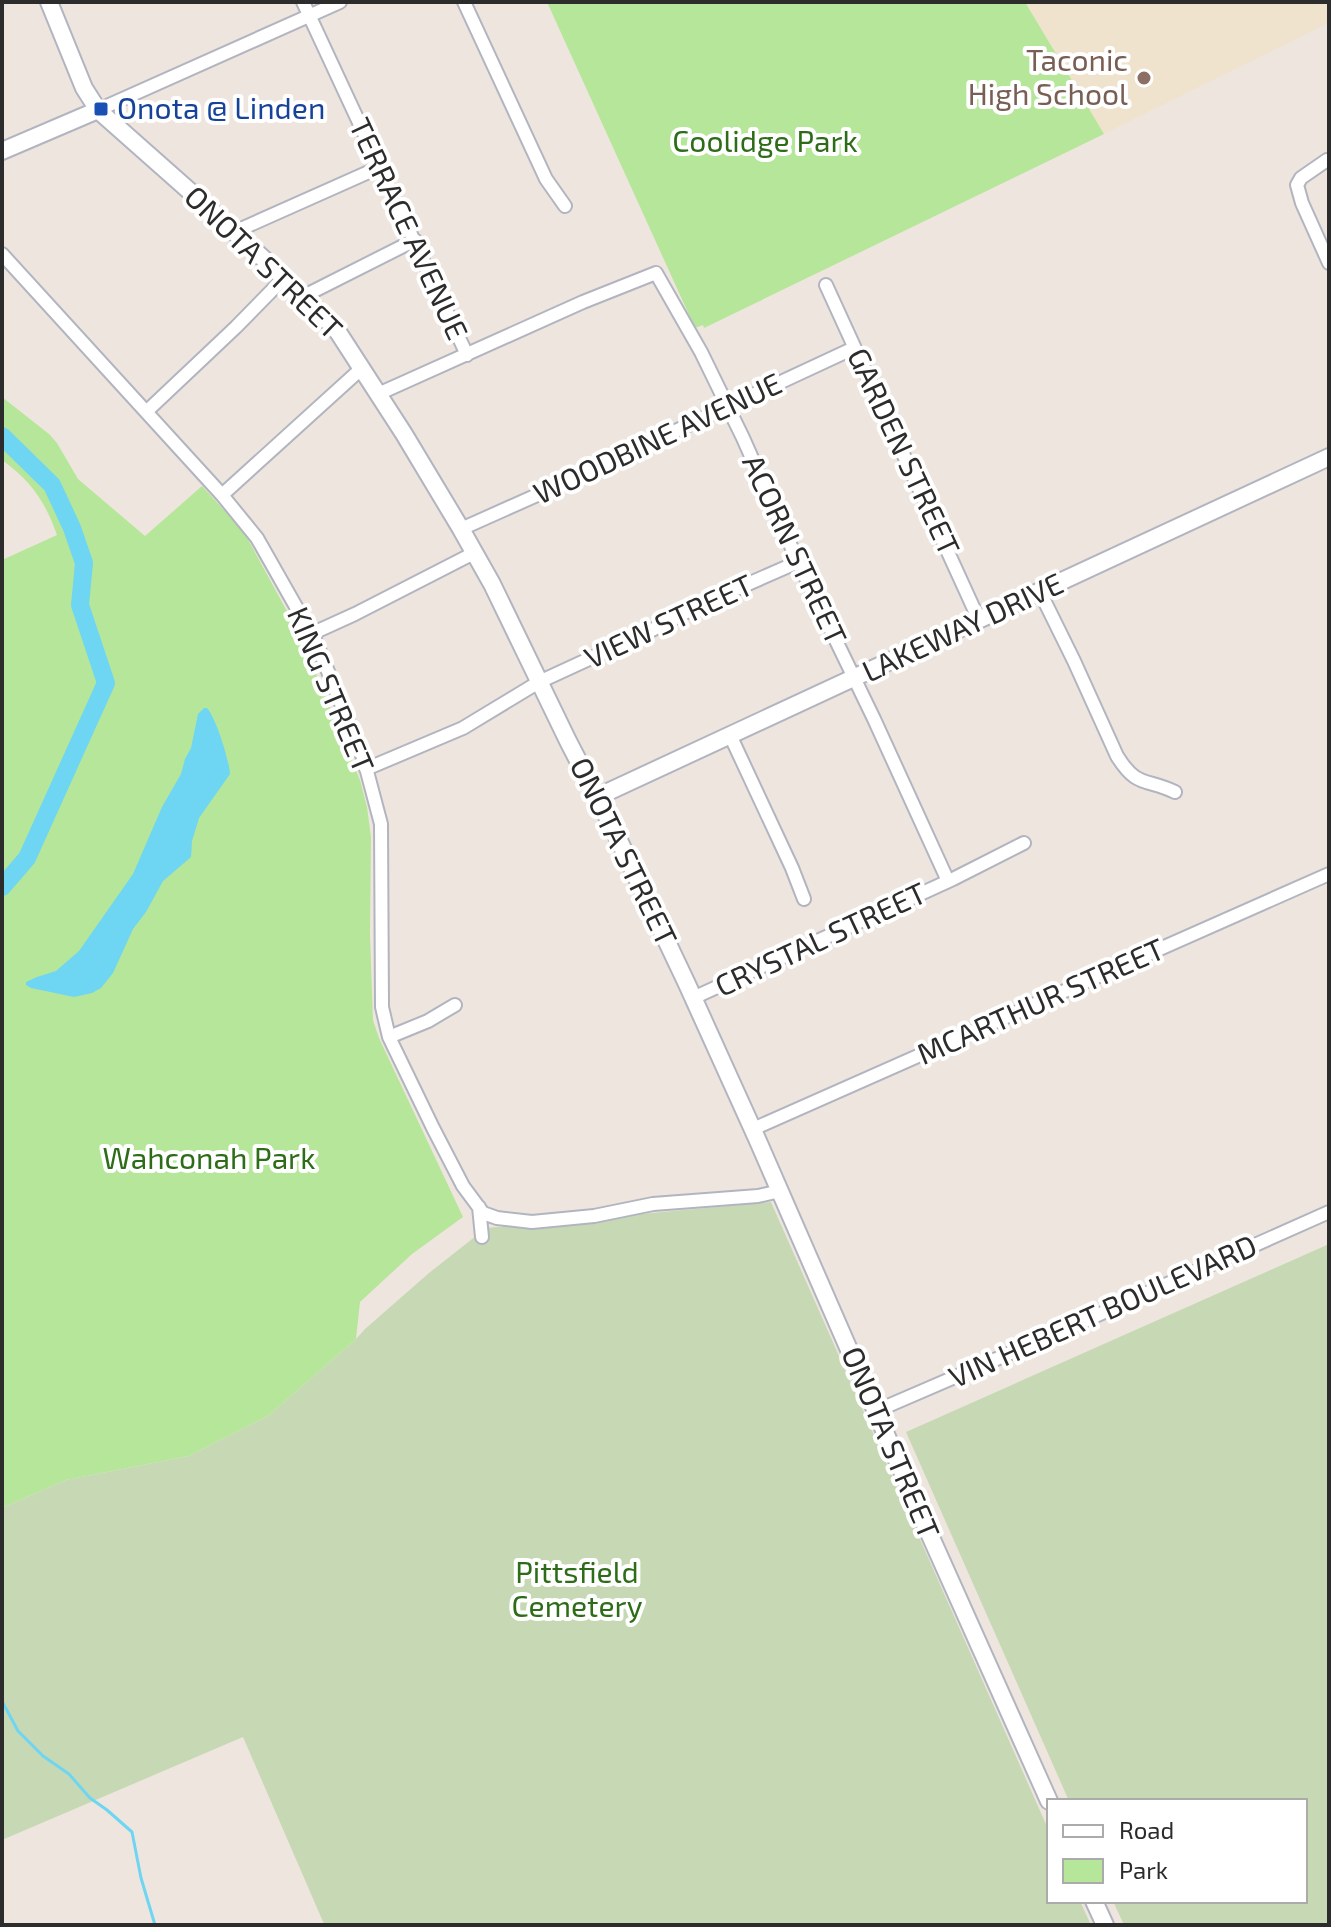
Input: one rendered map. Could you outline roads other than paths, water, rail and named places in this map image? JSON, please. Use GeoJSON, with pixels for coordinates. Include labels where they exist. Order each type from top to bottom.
{"type":"FeatureCollection","features":[{"type":"Feature","properties":{"kind":"street","name":"ONOTA STREET"},"geometry":{"type":"LineString","coordinates":[[49,2],[84,88],[98,110],[304,296],[338,332],[492,584],[644,893],[753,1129],[1048,1799]]}},
{"type":"Feature","properties":{"kind":"street","name":"TERRACE AVENUE"},"geometry":{"type":"LineString","coordinates":[[303,2],[467,355]]}},
{"type":"Feature","properties":{"kind":"street"},"geometry":{"type":"LineString","coordinates":[[2,151],[340,2]]}},
{"type":"Feature","properties":{"kind":"street"},"geometry":{"type":"LineString","coordinates":[[464,2],[539,166],[565,206]]}},
{"type":"Feature","properties":{"kind":"street"},"geometry":{"type":"LineString","coordinates":[[1327,160],[1301,178],[1297,185],[1329,263]]}},
{"type":"Feature","properties":{"kind":"street"},"geometry":{"type":"LineString","coordinates":[[234,232],[380,167]]}},
{"type":"Feature","properties":{"kind":"street"},"geometry":{"type":"LineString","coordinates":[[304,296],[415,240]]}},
{"type":"Feature","properties":{"kind":"street","name":"KING STREET"},"geometry":{"type":"LineString","coordinates":[[2,254],[222,495],[257,538],[311,634],[340,697],[366,769],[381,824],[382,1007],[389,1037],[463,1186],[479,1207]]}},
{"type":"Feature","properties":{"kind":"street","name":"ACORN STREET"},"geometry":{"type":"LineString","coordinates":[[467,355],[656,273],[700,350],[948,881]]}},
{"type":"Feature","properties":{"kind":"street"},"geometry":{"type":"LineString","coordinates":[[146,412],[284,278]]}},
{"type":"Feature","properties":{"kind":"street","name":"GARDEN STREET"},"geometry":{"type":"LineString","coordinates":[[826,285],[979,620]]}},
{"type":"Feature","properties":{"kind":"street","name":"WOODBINE AVENUE"},"geometry":{"type":"LineString","coordinates":[[461,529],[854,348]]}},
{"type":"Feature","properties":{"kind":"street"},"geometry":{"type":"LineString","coordinates":[[378,394],[467,355]]}},
{"type":"Feature","properties":{"kind":"street"},"geometry":{"type":"LineString","coordinates":[[222,495],[362,368]]}},
{"type":"Feature","properties":{"kind":"street","name":"LAKEWAY DRIVE"},"geometry":{"type":"LineString","coordinates":[[597,797],[1329,457]]}},
{"type":"Feature","properties":{"kind":"street"},"geometry":{"type":"LineString","coordinates":[[311,634],[474,553]]}},
{"type":"Feature","properties":{"kind":"street","name":"VIEW STREET"},"geometry":{"type":"LineString","coordinates":[[366,769],[463,728],[539,682],[798,562]]}},
{"type":"Feature","properties":{"kind":"street"},"geometry":{"type":"LineString","coordinates":[[1040,592],[1125,769],[1142,782],[1161,785],[1175,792]]}},
{"type":"Feature","properties":{"kind":"street"},"geometry":{"type":"LineString","coordinates":[[730,735],[804,899]]}},
{"type":"Feature","properties":{"kind":"street","name":"CRYSTAL STREET"},"geometry":{"type":"LineString","coordinates":[[693,998],[1024,843]]}},
{"type":"Feature","properties":{"kind":"street","name":"MCARTHUR STREET"},"geometry":{"type":"LineString","coordinates":[[753,1129],[1329,874]]}},
{"type":"Feature","properties":{"kind":"street"},"geometry":{"type":"LineString","coordinates":[[389,1037],[428,1021],[455,1005]]}},
{"type":"Feature","properties":{"kind":"street"},"geometry":{"type":"LineString","coordinates":[[479,1207],[483,1213],[497,1218],[532,1222],[594,1216],[653,1204],[758,1196],[780,1191]]}},
{"type":"Feature","properties":{"kind":"street"},"geometry":{"type":"LineString","coordinates":[[479,1207],[482,1237]]}},
{"type":"Feature","properties":{"kind":"street","name":"VIN HEBERT BOULEVARD"},"geometry":{"type":"LineString","coordinates":[[876,1411],[1329,1212]]}},
{"type":"Feature","properties":{"kind":"street"},"geometry":{"type":"LineString","coordinates":[[1095,1903],[1105,1925]]}},
{"type":"Feature","properties":{"kind":"water"},"geometry":{"type":"Polygon","coordinates":[[[204,708],[211,713],[218,730],[230,774],[199,818],[191,857],[163,881],[133,929],[113,973],[101,988],[74,997],[26,985],[26,982],[56,971],[79,951],[133,874],[162,807],[181,774],[191,748],[198,714],[204,708]]]}},
{"type":"Feature","properties":{"kind":"waterway"},"geometry":{"type":"LineString","coordinates":[[2,436],[52,485],[72,528],[84,563],[80,605],[106,683],[27,858],[2,887]]}},
{"type":"Feature","properties":{"kind":"waterway"},"geometry":{"type":"LineString","coordinates":[[2,1701],[18,1731],[43,1756],[69,1774],[90,1798],[132,1832],[155,1925]]}},
{"type":"Feature","properties":{"kind":"place","name":"Taconic High School"},"geometry":{"type":"Point","coordinates":[1144,78]}},
{"type":"Feature","properties":{"kind":"place","name":"Onota @ Linden"},"geometry":{"type":"Point","coordinates":[101,109]}},
{"type":"Feature","properties":{"kind":"park label","name":"Coolidge Park"},"geometry":{"type":"Point","coordinates":[765,142]}},
{"type":"Feature","properties":{"kind":"park label","name":"Wahconah Park"},"geometry":{"type":"Point","coordinates":[209,1159]}},
{"type":"Feature","properties":{"kind":"park label","name":"Pittsfield Cemetery"},"geometry":{"type":"Point","coordinates":[577,1590]}}]}
